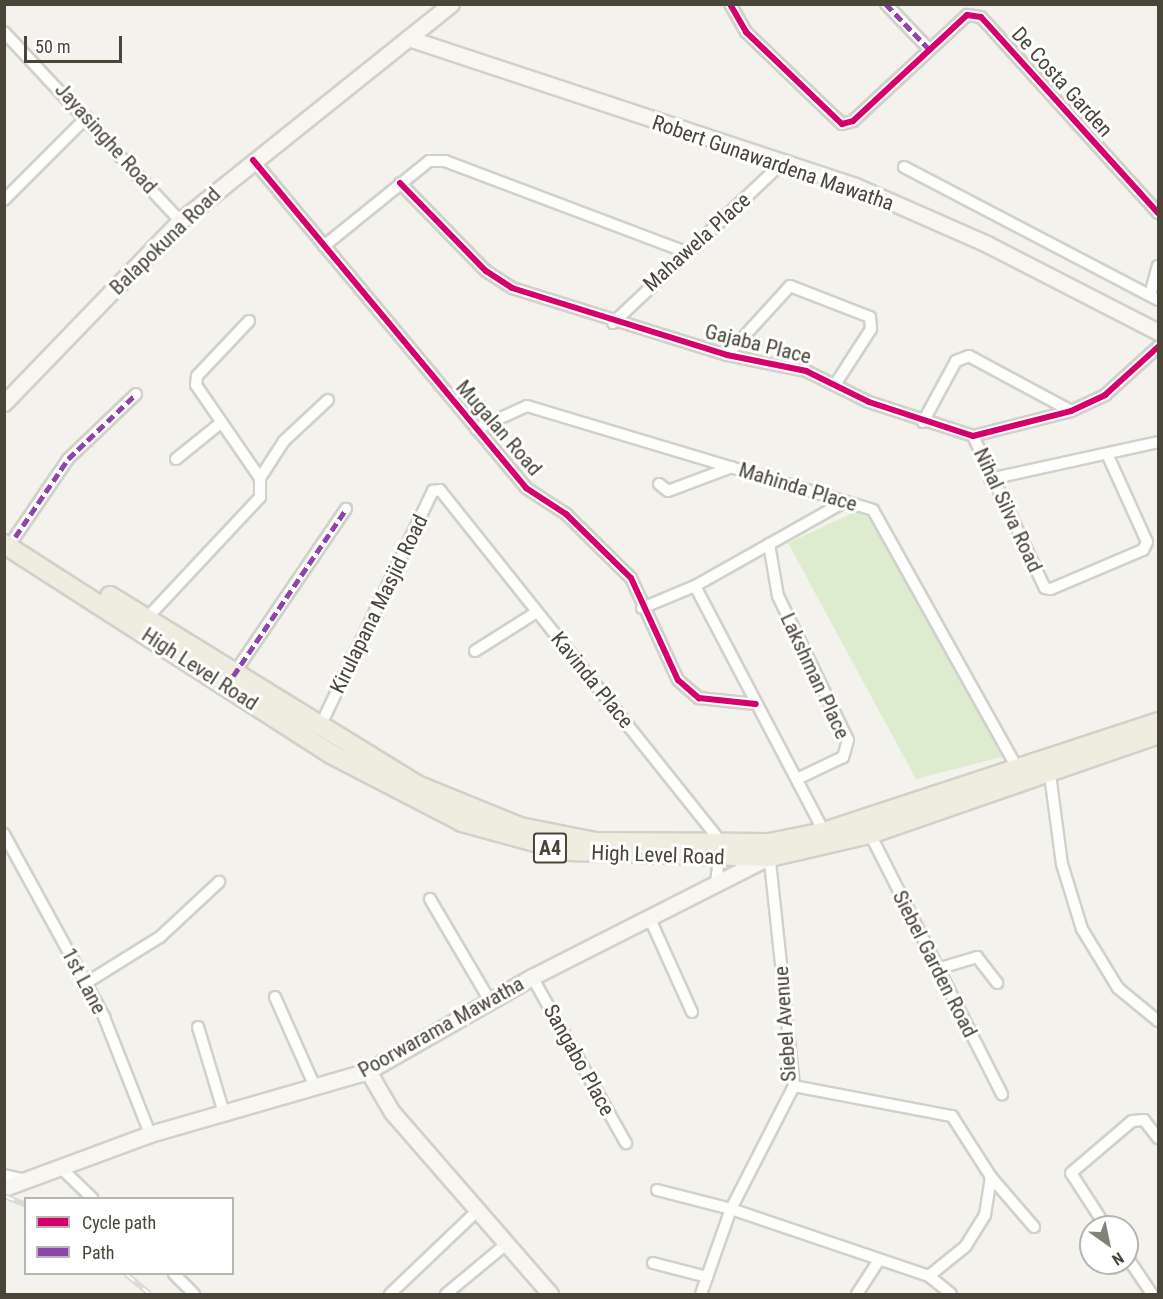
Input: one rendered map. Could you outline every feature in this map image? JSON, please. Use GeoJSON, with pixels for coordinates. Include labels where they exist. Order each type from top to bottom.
{"type":"FeatureCollection","features":[{"type":"Feature","properties":{"kind":"highway","name":"High Level Road"},"geometry":{"type":"LineString","coordinates":[[8,537],[146,619],[341,743],[448,800],[542,833],[595,842],[722,850]]}},
{"type":"Feature","properties":{"kind":"highway","name":"High Level Road"},"geometry":{"type":"LineString","coordinates":[[8,537],[312,743],[462,822],[568,851],[769,850],[870,834],[1049,767],[1158,722]]}},
{"type":"Feature","properties":{"kind":"highway","name":"High Level Road"},"geometry":{"type":"LineString","coordinates":[[769,850],[1018,770],[1049,767],[1158,734]]}},
{"type":"Feature","properties":{"kind":"main road","name":"Balapokuna Road"},"geometry":{"type":"LineString","coordinates":[[4,403],[180,220],[451,4]]}},
{"type":"Feature","properties":{"kind":"main road","name":"Robert Gunawardena Mawatha"},"geometry":{"type":"LineString","coordinates":[[408,38],[855,186],[987,244],[1158,332]]}},
{"type":"Feature","properties":{"kind":"main road","name":"Poorwarama Mawatha"},"geometry":{"type":"LineString","coordinates":[[4,1188],[30,1181],[150,1134],[368,1071],[532,977],[650,919],[716,883],[769,850]]}},
{"type":"Feature","properties":{"kind":"main road"},"geometry":{"type":"LineString","coordinates":[[368,1071],[392,1112],[548,1294]]}},
{"type":"Feature","properties":{"kind":"street","name":"De Costa Garden"},"geometry":{"type":"LineString","coordinates":[[730,4],[747,32],[842,124],[853,121],[928,48],[967,15],[981,17],[1158,213]]}},
{"type":"Feature","properties":{"kind":"street"},"geometry":{"type":"LineString","coordinates":[[886,4],[928,48]]}},
{"type":"Feature","properties":{"kind":"street","name":"Jayasinghe Road"},"geometry":{"type":"LineString","coordinates":[[4,32],[87,117],[180,220]]}},
{"type":"Feature","properties":{"kind":"street"},"geometry":{"type":"LineString","coordinates":[[4,200],[87,117]]}},
{"type":"Feature","properties":{"kind":"street","name":"Mugalan Road"},"geometry":{"type":"LineString","coordinates":[[253,160],[526,488],[566,514],[631,578],[642,608],[678,680],[699,698],[756,704]]}},
{"type":"Feature","properties":{"kind":"street"},"geometry":{"type":"LineString","coordinates":[[324,246],[429,161],[445,161],[686,252]]}},
{"type":"Feature","properties":{"kind":"street","name":"Mahawela Place"},"geometry":{"type":"LineString","coordinates":[[613,323],[782,163]]}},
{"type":"Feature","properties":{"kind":"street"},"geometry":{"type":"LineString","coordinates":[[904,167],[1154,298],[1158,266]]}},
{"type":"Feature","properties":{"kind":"street","name":"Gajaba Place"},"geometry":{"type":"LineString","coordinates":[[400,183],[486,271],[512,288],[613,323],[836,383],[923,422],[973,436],[1071,411],[1105,395],[1158,346]]}},
{"type":"Feature","properties":{"kind":"street"},"geometry":{"type":"LineString","coordinates":[[727,355],[790,286],[870,317],[871,329],[836,383]]}},
{"type":"Feature","properties":{"kind":"street"},"geometry":{"type":"LineString","coordinates":[[249,321],[197,376],[199,394],[218,425],[260,478]]}},
{"type":"Feature","properties":{"kind":"street"},"geometry":{"type":"LineString","coordinates":[[923,422],[956,360],[969,356],[1071,411]]}},
{"type":"Feature","properties":{"kind":"street"},"geometry":{"type":"LineString","coordinates":[[8,537],[68,459],[136,394]]}},
{"type":"Feature","properties":{"kind":"street"},"geometry":{"type":"LineString","coordinates":[[146,619],[260,497],[260,478],[284,441],[328,400]]}},
{"type":"Feature","properties":{"kind":"street","name":"Mahinda Place"},"geometry":{"type":"LineString","coordinates":[[476,429],[527,406],[873,510],[1018,770]]}},
{"type":"Feature","properties":{"kind":"street"},"geometry":{"type":"LineString","coordinates":[[176,459],[218,425]]}},
{"type":"Feature","properties":{"kind":"street","name":"Nihal Silva Road"},"geometry":{"type":"LineString","coordinates":[[973,436],[990,479],[1045,588],[1051,589],[1143,550],[1147,542],[1107,454]]}},
{"type":"Feature","properties":{"kind":"street"},"geometry":{"type":"LineString","coordinates":[[990,479],[1158,442]]}},
{"type":"Feature","properties":{"kind":"street"},"geometry":{"type":"LineString","coordinates":[[658,484],[668,491],[732,468]]}},
{"type":"Feature","properties":{"kind":"street","name":"Kavinda Place"},"geometry":{"type":"LineString","coordinates":[[433,491],[440,490],[722,850]]}},
{"type":"Feature","properties":{"kind":"street","name":"Kirulapana Masjid Road"},"geometry":{"type":"LineString","coordinates":[[325,716],[433,491]]}},
{"type":"Feature","properties":{"kind":"street"},"geometry":{"type":"LineString","coordinates":[[642,608],[695,586],[844,502]]}},
{"type":"Feature","properties":{"kind":"street"},"geometry":{"type":"LineString","coordinates":[[233,676],[346,509]]}},
{"type":"Feature","properties":{"kind":"street","name":"Lakshman Place"},"geometry":{"type":"LineString","coordinates":[[769,544],[778,596],[848,740],[843,757],[797,779]]}},
{"type":"Feature","properties":{"kind":"street"},"geometry":{"type":"LineString","coordinates":[[695,586],[824,832]]}},
{"type":"Feature","properties":{"kind":"street"},"geometry":{"type":"LineString","coordinates":[[475,651],[537,612]]}},
{"type":"Feature","properties":{"kind":"street"},"geometry":{"type":"LineString","coordinates":[[297,716],[313,711],[325,716],[341,743]]}},
{"type":"Feature","properties":{"kind":"street"},"geometry":{"type":"LineString","coordinates":[[1049,767],[1062,864],[1082,929],[1118,988],[1158,1021]]}},
{"type":"Feature","properties":{"kind":"street","name":"1st Lane"},"geometry":{"type":"LineString","coordinates":[[4,834],[86,983],[150,1134]]}},
{"type":"Feature","properties":{"kind":"street","name":"Siebel Garden Road"},"geometry":{"type":"LineString","coordinates":[[870,834],[1002,1094]]}},
{"type":"Feature","properties":{"kind":"street"},"geometry":{"type":"LineString","coordinates":[[716,883],[722,850]]}},
{"type":"Feature","properties":{"kind":"street","name":"Siebel Avenue"},"geometry":{"type":"LineString","coordinates":[[701,1294],[731,1209],[794,1086],[769,850]]}},
{"type":"Feature","properties":{"kind":"street"},"geometry":{"type":"LineString","coordinates":[[86,983],[160,937],[219,882]]}},
{"type":"Feature","properties":{"kind":"street"},"geometry":{"type":"LineString","coordinates":[[430,899],[490,1001]]}},
{"type":"Feature","properties":{"kind":"street"},"geometry":{"type":"LineString","coordinates":[[650,919],[692,1012]]}},
{"type":"Feature","properties":{"kind":"street"},"geometry":{"type":"LineString","coordinates":[[937,969],[977,957],[997,983]]}},
{"type":"Feature","properties":{"kind":"street","name":"Sangabo Place"},"geometry":{"type":"LineString","coordinates":[[532,977],[626,1143]]}},
{"type":"Feature","properties":{"kind":"street"},"geometry":{"type":"LineString","coordinates":[[275,997],[315,1087]]}},
{"type":"Feature","properties":{"kind":"street"},"geometry":{"type":"LineString","coordinates":[[198,1027],[224,1113]]}},
{"type":"Feature","properties":{"kind":"street"},"geometry":{"type":"LineString","coordinates":[[794,1086],[952,1116],[991,1178],[1034,1227]]}},
{"type":"Feature","properties":{"kind":"street"},"geometry":{"type":"LineString","coordinates":[[1098,1215],[1071,1173],[1132,1121],[1144,1120],[1158,1138]]}},
{"type":"Feature","properties":{"kind":"street"},"geometry":{"type":"LineString","coordinates":[[62,1168],[91,1197]]}},
{"type":"Feature","properties":{"kind":"street"},"geometry":{"type":"LineString","coordinates":[[4,1175],[30,1181]]}},
{"type":"Feature","properties":{"kind":"street"},"geometry":{"type":"LineString","coordinates":[[929,1276],[966,1246],[985,1215],[991,1178]]}},
{"type":"Feature","properties":{"kind":"street"},"geometry":{"type":"LineString","coordinates":[[657,1190],[731,1209],[929,1276],[951,1294]]}},
{"type":"Feature","properties":{"kind":"street"},"geometry":{"type":"LineString","coordinates":[[390,1294],[476,1212]]}},
{"type":"Feature","properties":{"kind":"street"},"geometry":{"type":"LineString","coordinates":[[446,1294],[505,1245]]}},
{"type":"Feature","properties":{"kind":"street"},"geometry":{"type":"LineString","coordinates":[[857,1294],[879,1260]]}},
{"type":"Feature","properties":{"kind":"street"},"geometry":{"type":"LineString","coordinates":[[653,1263],[707,1277]]}},
{"type":"Feature","properties":{"kind":"street"},"geometry":{"type":"LineString","coordinates":[[175,1275],[194,1294]]}},
{"type":"Feature","properties":{"kind":"street"},"geometry":{"type":"LineString","coordinates":[[1139,1275],[1152,1294]]}},
{"type":"Feature","properties":{"kind":"green space"},"geometry":{"type":"Polygon","coordinates":[[[857,511],[872,519],[1002,757],[916,779],[788,543],[857,511]]]}},
{"type":"Feature","properties":{"kind":"railway"},"geometry":{"type":"LineString","coordinates":[[4,1196],[24,1204]]}},
{"type":"Feature","properties":{"kind":"railway"},"geometry":{"type":"LineString","coordinates":[[127,1275],[150,1294]]}},
{"type":"Feature","properties":{"kind":"marked path"},"geometry":{"type":"LineString","coordinates":[[886,4],[928,48]]}},
{"type":"Feature","properties":{"kind":"marked path"},"geometry":{"type":"LineString","coordinates":[[15,537],[68,459],[136,394]]}},
{"type":"Feature","properties":{"kind":"marked path"},"geometry":{"type":"LineString","coordinates":[[233,676],[346,509]]}},
{"type":"Feature","properties":{"kind":"cycle path"},"geometry":{"type":"LineString","coordinates":[[730,4],[746,32],[842,124],[853,121],[967,15],[981,17],[1158,213]]}},
{"type":"Feature","properties":{"kind":"cycle path"},"geometry":{"type":"LineString","coordinates":[[253,160],[526,488],[566,514],[631,578],[678,680],[699,698],[756,704]]}},
{"type":"Feature","properties":{"kind":"cycle path"},"geometry":{"type":"LineString","coordinates":[[400,183],[486,271],[512,288],[727,355],[806,371],[869,402],[973,436],[1071,411],[1105,395],[1158,347]]}}]}
